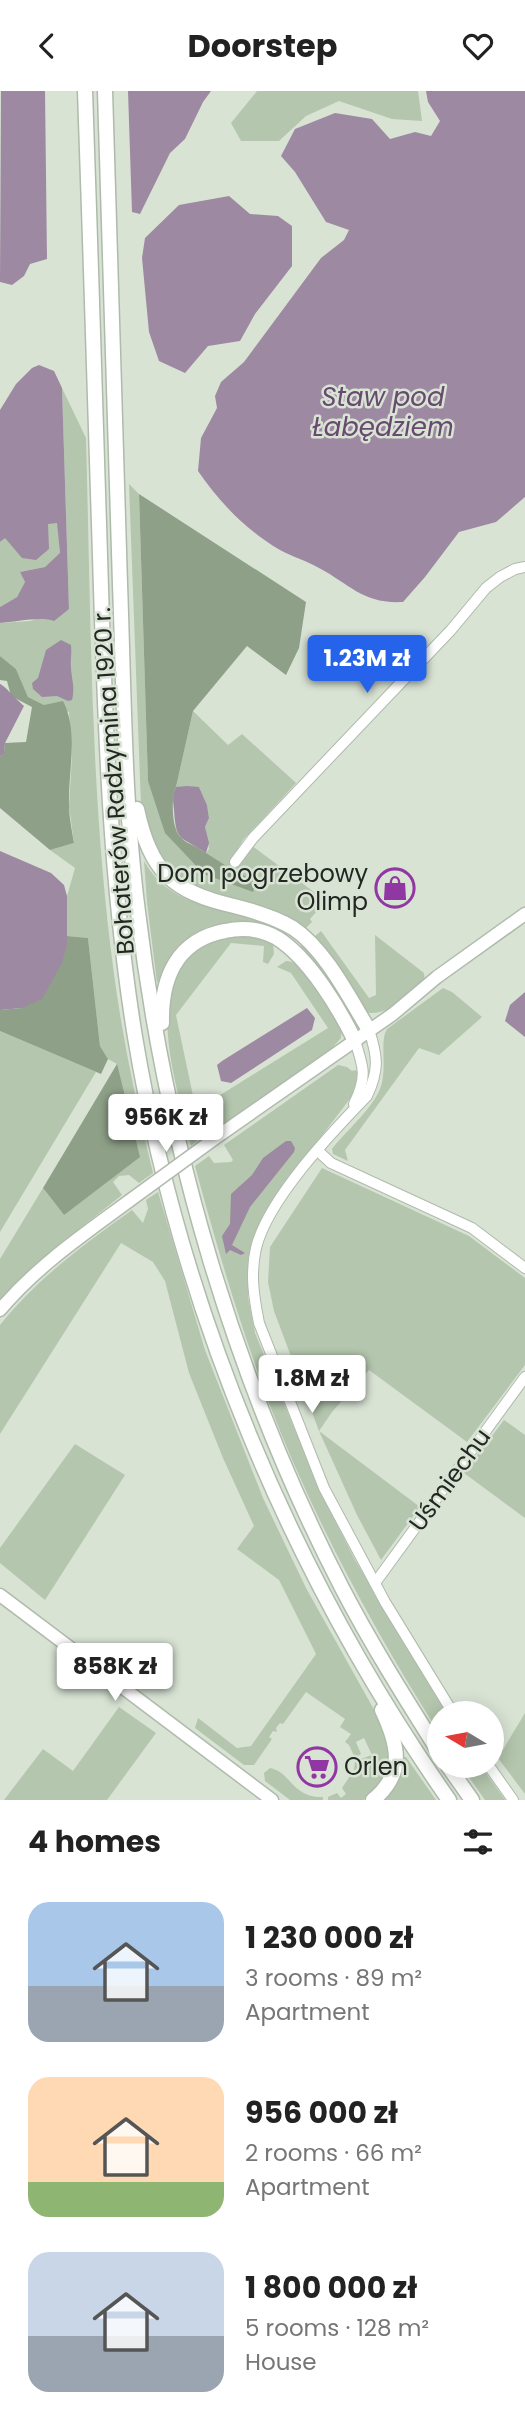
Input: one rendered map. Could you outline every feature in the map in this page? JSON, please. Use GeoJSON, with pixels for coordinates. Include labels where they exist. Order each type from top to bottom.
{"type":"FeatureCollection","features":[{"type":"Feature","properties":{"kind":"main road","name":"Bohaterów Radzymina 1920 r."},"geometry":{"type":"LineString","coordinates":[[85,91],[104,684],[113,857],[136,1039],[182,1237],[216,1344],[275,1491],[306,1558],[365,1670]]}},
{"type":"Feature","properties":{"kind":"main road","name":"Bohaterów Radzymina 1920 r."},"geometry":{"type":"LineString","coordinates":[[104,91],[127,767],[138,913],[166,1087],[202,1227],[243,1362],[288,1473],[344,1592],[427,1732]]}},
{"type":"Feature","properties":{"kind":"main road"},"geometry":{"type":"LineString","coordinates":[[127,767],[147,845],[164,873],[188,892],[252,910],[294,929],[319,955],[369,1031]]}},
{"type":"Feature","properties":{"kind":"main road"},"geometry":{"type":"LineString","coordinates":[[166,1087],[162,1014],[166,981],[182,953],[196,940],[213,933],[234,929],[261,931],[286,945],[321,985],[355,1041]]}},
{"type":"Feature","properties":{"kind":"main road"},"geometry":{"type":"LineString","coordinates":[[365,1670],[396,1747],[394,1770],[382,1793],[373,1800]]}},
{"type":"Feature","properties":{"kind":"main road"},"geometry":{"type":"LineString","coordinates":[[365,1670],[449,1800]]}},
{"type":"Feature","properties":{"kind":"main road"},"geometry":{"type":"LineString","coordinates":[[456,1778],[472,1800]]}},
{"type":"Feature","properties":{"kind":"street"},"geometry":{"type":"LineString","coordinates":[[235,862],[253,838],[451,630],[486,588],[508,573],[525,567]]}},
{"type":"Feature","properties":{"kind":"street"},"geometry":{"type":"LineString","coordinates":[[0,1310],[20,1287],[58,1253],[221,1134],[369,1031],[525,914]]}},
{"type":"Feature","properties":{"kind":"street"},"geometry":{"type":"LineString","coordinates":[[369,1031],[377,1054],[375,1074],[367,1096],[283,1195],[261,1236],[254,1257],[253,1296],[259,1324],[324,1488],[375,1583],[446,1701]]}},
{"type":"Feature","properties":{"kind":"street"},"geometry":{"type":"LineString","coordinates":[[349,1114],[364,1081],[362,1061],[355,1041]]}},
{"type":"Feature","properties":{"kind":"street"},"geometry":{"type":"LineString","coordinates":[[318,1151],[331,1163],[472,1228],[525,1268]]}},
{"type":"Feature","properties":{"kind":"street","name":"Uśmiechu"},"geometry":{"type":"LineString","coordinates":[[375,1583],[525,1377]]}},
{"type":"Feature","properties":{"kind":"street"},"geometry":{"type":"LineString","coordinates":[[0,1595],[271,1800]]}},
{"type":"Feature","properties":{"kind":"street"},"geometry":{"type":"LineString","coordinates":[[497,1778],[513,1800]]}},
{"type":"Feature","properties":{"kind":"green space"},"geometry":{"type":"Polygon","coordinates":[[[257,91],[418,91],[422,121],[392,119],[339,101],[306,116],[279,141],[241,141],[231,123],[257,91]]]}},
{"type":"Feature","properties":{"kind":"green space"},"geometry":{"type":"Polygon","coordinates":[[[62,388],[86,438],[93,707],[106,907],[122,1024],[153,1173],[139,1183],[129,1175],[119,1176],[113,1182],[122,1195],[35,1264],[0,1302],[0,1259],[43,1188],[64,1215],[117,1064],[108,1059],[100,1046],[88,938],[67,936],[67,896],[75,868],[50,850],[74,843],[69,806],[72,757],[69,712],[28,697],[16,669],[0,656],[0,623],[30,621],[69,609],[62,388]]]}},
{"type":"Feature","properties":{"kind":"green space"},"geometry":{"type":"Polygon","coordinates":[[[129,484],[139,494],[148,781],[204,874],[256,880],[237,873],[206,853],[209,849],[205,827],[209,818],[199,787],[176,787],[193,711],[228,745],[242,734],[294,781],[296,783],[243,840],[231,861],[251,845],[326,901],[304,930],[213,899],[165,872],[141,806],[129,484]]]}},
{"type":"Feature","properties":{"kind":"green space"},"geometry":{"type":"Polygon","coordinates":[[[139,494],[306,602],[299,648],[286,675],[247,646],[193,711],[173,797],[174,824],[180,837],[234,871],[257,881],[253,892],[204,874],[165,833],[148,781],[139,494]]]}},
{"type":"Feature","properties":{"kind":"green space"},"geometry":{"type":"Polygon","coordinates":[[[48,523],[58,523],[60,554],[45,567],[20,572],[25,582],[17,597],[0,607],[0,542],[5,537],[22,557],[48,523]]]}},
{"type":"Feature","properties":{"kind":"green space"},"geometry":{"type":"Polygon","coordinates":[[[0,656],[16,669],[28,697],[44,705],[63,701],[68,713],[72,739],[69,810],[74,843],[50,850],[0,808],[0,757],[5,743],[26,742],[32,707],[11,696],[7,681],[0,680],[0,656]]]}},
{"type":"Feature","properties":{"kind":"green space"},"geometry":{"type":"Polygon","coordinates":[[[144,861],[157,879],[190,901],[267,923],[286,932],[283,937],[235,925],[208,927],[183,944],[170,959],[157,983],[144,861]]]}},
{"type":"Feature","properties":{"kind":"green space"},"geometry":{"type":"Polygon","coordinates":[[[321,931],[369,998],[376,995],[375,935],[424,973],[425,982],[381,1012],[365,1012],[313,938],[321,931]]]}},
{"type":"Feature","properties":{"kind":"green space"},"geometry":{"type":"Polygon","coordinates":[[[238,934],[260,937],[273,944],[274,954],[268,964],[263,962],[264,946],[231,943],[176,1015],[196,1110],[328,1028],[291,973],[277,967],[286,961],[301,968],[317,987],[342,1027],[341,1038],[331,1049],[220,1127],[210,1111],[198,1123],[199,1139],[191,1146],[168,1042],[171,989],[180,966],[197,947],[238,934]]]}},
{"type":"Feature","properties":{"kind":"green space"},"geometry":{"type":"Polygon","coordinates":[[[67,936],[88,938],[100,1046],[108,1059],[101,1074],[0,1031],[0,1010],[22,1008],[67,944],[67,936]]]}},
{"type":"Feature","properties":{"kind":"green space"},"geometry":{"type":"Polygon","coordinates":[[[302,945],[339,991],[355,1021],[351,1020],[298,949],[302,945]]]}},
{"type":"Feature","properties":{"kind":"green space"},"geometry":{"type":"Polygon","coordinates":[[[443,988],[452,992],[482,1017],[439,1055],[419,1048],[345,1150],[348,1161],[333,1154],[332,1149],[365,1112],[380,1089],[387,1029],[443,988]]]}},
{"type":"Feature","properties":{"kind":"green space"},"geometry":{"type":"Polygon","coordinates":[[[0,1031],[96,1072],[0,1232],[0,1031]]]}},
{"type":"Feature","properties":{"kind":"green space"},"geometry":{"type":"Polygon","coordinates":[[[117,1064],[140,1157],[64,1215],[43,1188],[117,1064]]]}},
{"type":"Feature","properties":{"kind":"green space"},"geometry":{"type":"Polygon","coordinates":[[[338,1065],[356,1070],[359,1076],[352,1096],[262,1219],[248,1258],[248,1297],[255,1333],[320,1491],[355,1560],[440,1701],[427,1701],[427,1713],[390,1653],[345,1570],[303,1485],[267,1398],[237,1312],[195,1166],[209,1156],[214,1163],[231,1162],[233,1160],[224,1145],[338,1065]]]}},
{"type":"Feature","properties":{"kind":"green space"},"geometry":{"type":"Polygon","coordinates":[[[322,1168],[469,1236],[525,1278],[525,1365],[467,1442],[369,1370],[319,1431],[274,1311],[268,1282],[270,1247],[322,1168]]]}},
{"type":"Feature","properties":{"kind":"green space"},"geometry":{"type":"Polygon","coordinates":[[[158,1192],[205,1350],[263,1498],[306,1588],[386,1731],[391,1765],[375,1793],[363,1800],[328,1800],[328,1797],[337,1793],[341,1798],[346,1794],[342,1788],[354,1770],[355,1761],[372,1755],[364,1738],[356,1742],[361,1754],[355,1758],[345,1742],[351,1734],[340,1727],[345,1719],[306,1692],[283,1724],[280,1723],[276,1728],[277,1732],[273,1731],[269,1737],[272,1739],[254,1765],[244,1765],[195,1728],[198,1718],[237,1748],[251,1746],[316,1654],[279,1580],[237,1549],[254,1526],[189,1373],[165,1281],[153,1262],[121,1243],[0,1434],[0,1325],[45,1277],[132,1210],[143,1223],[148,1209],[146,1200],[158,1192]]]}},
{"type":"Feature","properties":{"kind":"green space"},"geometry":{"type":"Polygon","coordinates":[[[504,1420],[525,1435],[525,1518],[464,1473],[504,1420]]]}},
{"type":"Feature","properties":{"kind":"green space"},"geometry":{"type":"Polygon","coordinates":[[[319,1431],[420,1507],[381,1560],[357,1515],[319,1431]]]}},
{"type":"Feature","properties":{"kind":"green space"},"geometry":{"type":"Polygon","coordinates":[[[75,1444],[125,1475],[45,1600],[0,1563],[0,1548],[75,1444]]]}},
{"type":"Feature","properties":{"kind":"green space"},"geometry":{"type":"Polygon","coordinates":[[[119,1707],[156,1733],[107,1800],[4,1800],[43,1749],[73,1771],[119,1707]]]}},
{"type":"Feature","properties":{"kind":"green space"},"geometry":{"type":"Polygon","coordinates":[[[525,1713],[525,1794],[504,1766],[504,1748],[525,1713]]]}},
{"type":"Feature","properties":{"kind":"green space"},"geometry":{"type":"Polygon","coordinates":[[[404,1757],[436,1800],[382,1800],[396,1781],[404,1757]]]}},
{"type":"Feature","properties":{"kind":"green space"},"geometry":{"type":"Polygon","coordinates":[[[270,1768],[283,1774],[298,1789],[323,1797],[323,1800],[290,1800],[265,1781],[264,1773],[270,1768]]]}},
{"type":"Feature","properties":{"kind":"green space"},"geometry":{"type":"Polygon","coordinates":[[[469,1778],[489,1778],[505,1800],[485,1800],[469,1778]]]}},
{"type":"Feature","properties":{"kind":"water"},"geometry":{"type":"Polygon","coordinates":[[[1,91],[45,91],[47,259],[30,264],[24,276],[12,285],[0,282],[1,91]]]}},
{"type":"Feature","properties":{"kind":"water"},"geometry":{"type":"Polygon","coordinates":[[[128,91],[211,91],[185,139],[170,153],[140,214],[132,212],[128,91]]]}},
{"type":"Feature","properties":{"kind":"water","name":"Staw pod Łabędziem"},"geometry":{"type":"Polygon","coordinates":[[[426,91],[525,91],[525,497],[496,522],[459,532],[403,602],[389,602],[367,597],[256,534],[215,494],[198,471],[201,438],[217,408],[215,396],[221,382],[244,362],[321,258],[344,240],[349,230],[326,222],[295,172],[281,156],[295,129],[335,113],[372,119],[390,139],[415,132],[431,136],[440,121],[428,102],[426,91]]]}},
{"type":"Feature","properties":{"kind":"water"},"geometry":{"type":"Polygon","coordinates":[[[229,196],[250,214],[278,216],[292,226],[292,266],[255,314],[240,341],[208,346],[185,373],[159,361],[149,332],[142,258],[145,238],[179,205],[229,196]]]}},
{"type":"Feature","properties":{"kind":"water"},"geometry":{"type":"Polygon","coordinates":[[[39,365],[54,371],[62,388],[69,609],[54,621],[36,619],[0,623],[0,607],[17,597],[25,582],[20,572],[45,567],[60,553],[57,523],[48,524],[49,549],[36,560],[22,558],[5,538],[0,542],[0,410],[16,384],[32,368],[39,365]]]}},
{"type":"Feature","properties":{"kind":"water"},"geometry":{"type":"Polygon","coordinates":[[[61,640],[71,645],[73,692],[72,700],[68,701],[57,696],[42,697],[33,689],[32,683],[38,678],[46,650],[61,640]]]}},
{"type":"Feature","properties":{"kind":"water"},"geometry":{"type":"Polygon","coordinates":[[[0,684],[24,706],[0,757],[0,684]]]}},
{"type":"Feature","properties":{"kind":"water"},"geometry":{"type":"Polygon","coordinates":[[[176,787],[199,787],[207,805],[209,818],[205,827],[209,843],[206,853],[182,838],[176,829],[174,793],[176,787]]]}},
{"type":"Feature","properties":{"kind":"water"},"geometry":{"type":"Polygon","coordinates":[[[0,851],[51,873],[64,885],[67,896],[67,944],[62,963],[42,999],[22,1008],[0,1010],[0,851]]]}},
{"type":"Feature","properties":{"kind":"water"},"geometry":{"type":"Polygon","coordinates":[[[525,992],[525,1037],[505,1021],[510,1005],[525,992]]]}},
{"type":"Feature","properties":{"kind":"water"},"geometry":{"type":"Polygon","coordinates":[[[307,1008],[315,1018],[312,1030],[231,1083],[221,1081],[217,1065],[307,1008]]]}},
{"type":"Feature","properties":{"kind":"water"},"geometry":{"type":"Polygon","coordinates":[[[286,1141],[291,1141],[294,1152],[250,1207],[232,1245],[245,1253],[241,1255],[230,1250],[226,1254],[222,1236],[230,1224],[231,1194],[252,1175],[263,1158],[286,1141]]]}},
{"type":"Feature","properties":{"kind":"place","name":"Dom pogrzebowy Olimp"},"geometry":{"type":"Point","coordinates":[395,888]}},
{"type":"Feature","properties":{"kind":"place","name":"Orlen"},"geometry":{"type":"Point","coordinates":[317,1767]}}]}
